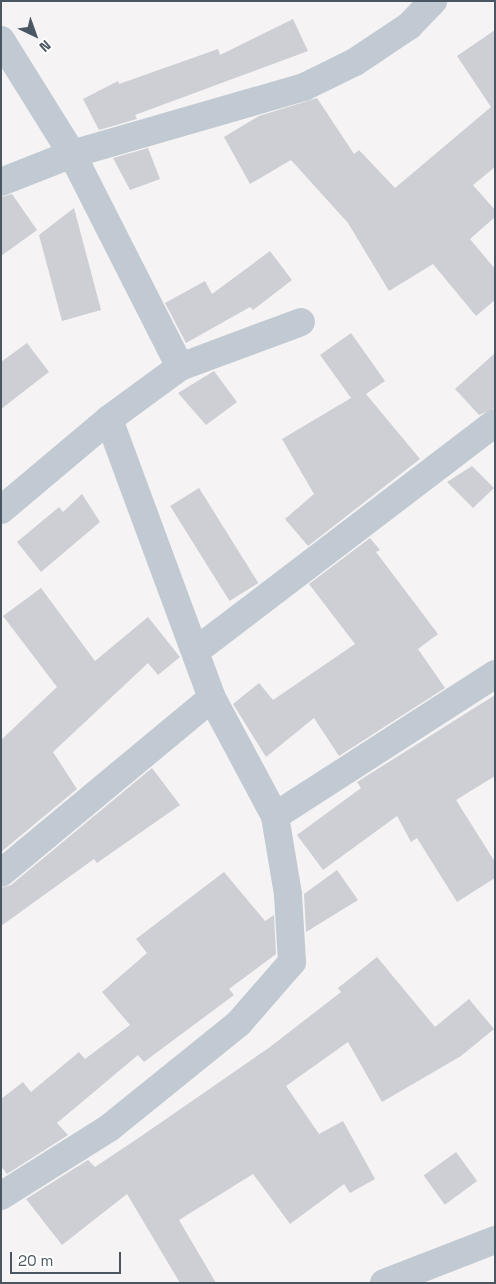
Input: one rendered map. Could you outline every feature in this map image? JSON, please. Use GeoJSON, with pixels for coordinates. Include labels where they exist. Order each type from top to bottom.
{"type":"FeatureCollection","features":[{"type":"Feature","properties":{"kind":"street"},"geometry":{"type":"LineString","coordinates":[[1,182],[72,154],[304,86],[355,62],[402,32],[433,1]]}},
{"type":"Feature","properties":{"kind":"street"},"geometry":{"type":"LineString","coordinates":[[1,40],[72,154],[180,367]]}},
{"type":"Feature","properties":{"kind":"street"},"geometry":{"type":"LineString","coordinates":[[1,510],[109,419],[180,367],[301,322]]}},
{"type":"Feature","properties":{"kind":"street"},"geometry":{"type":"LineString","coordinates":[[1,1196],[109,1128],[239,1023],[292,962],[288,894],[275,816],[212,698],[197,650],[109,419]]}},
{"type":"Feature","properties":{"kind":"street"},"geometry":{"type":"LineString","coordinates":[[197,650],[495,423]]}},
{"type":"Feature","properties":{"kind":"street"},"geometry":{"type":"LineString","coordinates":[[275,816],[495,674]]}},
{"type":"Feature","properties":{"kind":"street"},"geometry":{"type":"LineString","coordinates":[[1,873],[212,698]]}},
{"type":"Feature","properties":{"kind":"street"},"geometry":{"type":"LineString","coordinates":[[384,1283],[413,1276],[495,1240]]}},
{"type":"Feature","properties":{"kind":"building"},"geometry":{"type":"Polygon","coordinates":[[[293,19],[308,51],[135,115],[137,119],[99,130],[83,99],[118,81],[119,84],[218,49],[220,55],[293,19]]]}},
{"type":"Feature","properties":{"kind":"building"},"geometry":{"type":"Polygon","coordinates":[[[495,30],[495,167],[473,185],[495,210],[495,217],[470,239],[495,269],[495,300],[476,316],[433,264],[389,291],[348,223],[291,160],[250,184],[224,137],[259,116],[317,98],[354,154],[359,150],[395,188],[491,107],[457,56],[495,30]]]}},
{"type":"Feature","properties":{"kind":"building"},"geometry":{"type":"Polygon","coordinates":[[[148,148],[160,179],[130,190],[113,158],[148,148]]]}},
{"type":"Feature","properties":{"kind":"building"},"geometry":{"type":"Polygon","coordinates":[[[12,194],[37,230],[1,256],[1,197],[12,194]]]}},
{"type":"Feature","properties":{"kind":"building"},"geometry":{"type":"Polygon","coordinates":[[[74,208],[101,310],[62,321],[39,235],[74,208]]]}},
{"type":"Feature","properties":{"kind":"building"},"geometry":{"type":"Polygon","coordinates":[[[270,251],[292,280],[253,310],[250,307],[186,343],[165,303],[205,281],[212,294],[270,251]]]}},
{"type":"Feature","properties":{"kind":"building"},"geometry":{"type":"Polygon","coordinates":[[[351,333],[385,381],[366,394],[420,459],[308,546],[285,519],[314,494],[282,439],[351,398],[320,355],[351,333]]]}},
{"type":"Feature","properties":{"kind":"building"},"geometry":{"type":"Polygon","coordinates":[[[27,343],[49,372],[1,409],[1,362],[27,343]]]}},
{"type":"Feature","properties":{"kind":"building"},"geometry":{"type":"Polygon","coordinates":[[[495,353],[495,408],[479,415],[455,389],[495,353]]]}},
{"type":"Feature","properties":{"kind":"building"},"geometry":{"type":"Polygon","coordinates":[[[214,371],[237,402],[206,425],[178,393],[214,371]]]}},
{"type":"Feature","properties":{"kind":"building"},"geometry":{"type":"Polygon","coordinates":[[[472,466],[494,488],[473,508],[447,482],[472,466]]]}},
{"type":"Feature","properties":{"kind":"building"},"geometry":{"type":"Polygon","coordinates":[[[199,488],[258,583],[230,601],[170,506],[199,488]]]}},
{"type":"Feature","properties":{"kind":"building"},"geometry":{"type":"Polygon","coordinates":[[[82,494],[100,522],[41,572],[17,542],[59,507],[63,512],[82,494]]]}},
{"type":"Feature","properties":{"kind":"building"},"geometry":{"type":"Polygon","coordinates":[[[370,538],[380,550],[376,552],[438,634],[418,649],[445,688],[339,756],[314,718],[266,757],[233,704],[259,683],[273,700],[355,644],[309,584],[370,538]]]}},
{"type":"Feature","properties":{"kind":"building"},"geometry":{"type":"Polygon","coordinates":[[[41,588],[95,661],[148,617],[180,657],[158,675],[148,663],[53,752],[77,789],[1,852],[1,740],[57,687],[3,616],[41,588]]]}},
{"type":"Feature","properties":{"kind":"building"},"geometry":{"type":"Polygon","coordinates":[[[495,695],[495,776],[456,800],[495,862],[495,878],[457,902],[417,838],[411,842],[397,816],[323,870],[297,835],[361,788],[357,782],[495,695]]]}},
{"type":"Feature","properties":{"kind":"building"},"geometry":{"type":"Polygon","coordinates":[[[152,768],[180,805],[97,863],[94,859],[1,926],[1,888],[11,885],[152,768]]]}},
{"type":"Feature","properties":{"kind":"building"},"geometry":{"type":"Polygon","coordinates":[[[337,870],[358,900],[306,932],[304,894],[337,870]]]}},
{"type":"Feature","properties":{"kind":"building"},"geometry":{"type":"Polygon","coordinates":[[[224,872],[265,921],[274,915],[276,954],[229,989],[234,995],[144,1062],[138,1055],[57,1123],[68,1135],[7,1174],[1,1166],[1,1099],[23,1082],[31,1092],[79,1052],[85,1059],[130,1025],[102,992],[147,953],[136,939],[224,872]]]}},
{"type":"Feature","properties":{"kind":"building"},"geometry":{"type":"Polygon","coordinates":[[[377,957],[435,1027],[469,999],[494,1029],[461,1056],[382,1102],[348,1042],[286,1086],[319,1134],[343,1121],[375,1179],[350,1193],[344,1184],[290,1224],[253,1174],[179,1220],[216,1283],[180,1283],[127,1194],[62,1245],[26,1199],[88,1160],[95,1167],[140,1137],[270,1047],[341,992],[338,988],[377,957]]]}},
{"type":"Feature","properties":{"kind":"building"},"geometry":{"type":"Polygon","coordinates":[[[456,1152],[477,1181],[445,1205],[424,1176],[456,1152]]]}}]}
